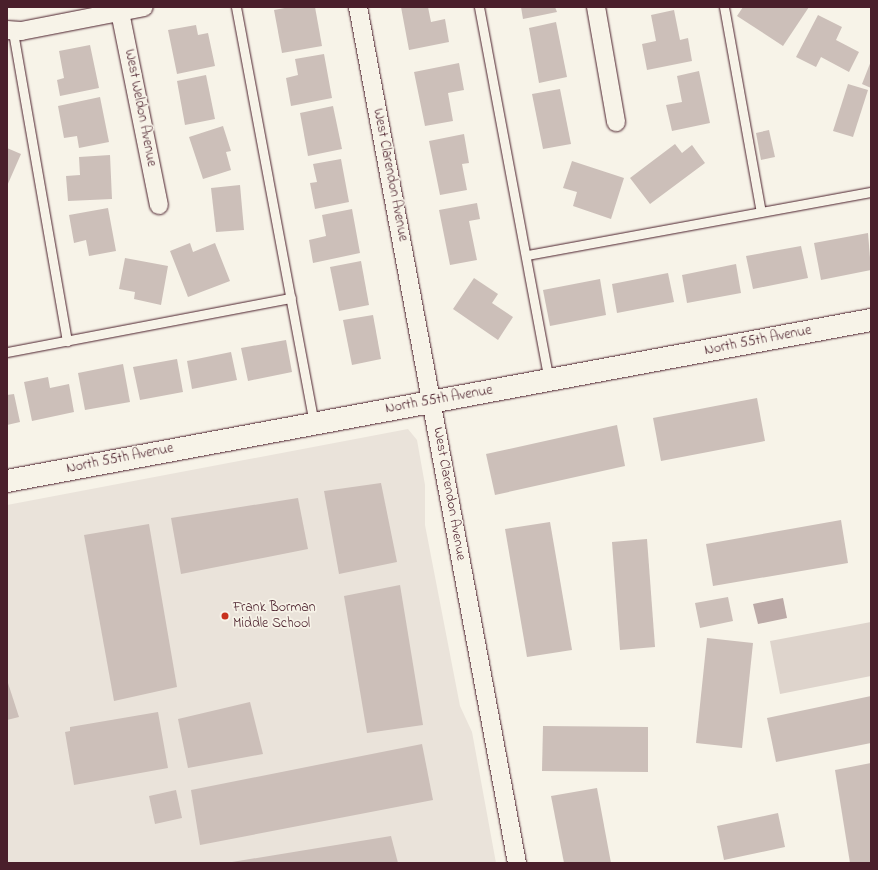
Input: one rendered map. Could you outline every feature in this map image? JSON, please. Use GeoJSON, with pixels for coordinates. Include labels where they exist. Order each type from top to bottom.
{"type":"FeatureCollection","features":[{"type":"Feature","properties":{"kind":"street"},"geometry":{"type":"LineString","coordinates":[[10,31],[144,7]]}},
{"type":"Feature","properties":{"kind":"street","name":"West Clarendon Avenue"},"geometry":{"type":"LineString","coordinates":[[358,7],[517,863]]}},
{"type":"Feature","properties":{"kind":"street"},"geometry":{"type":"LineString","coordinates":[[596,7],[616,122]]}},
{"type":"Feature","properties":{"kind":"street","name":"West Weldon Avenue"},"geometry":{"type":"LineString","coordinates":[[120,12],[159,206]]}},
{"type":"Feature","properties":{"kind":"street","name":"North 55th Avenue"},"geometry":{"type":"LineString","coordinates":[[7,480],[871,320]]}},
{"type":"Feature","properties":{"kind":"lane"},"geometry":{"type":"LineString","coordinates":[[236,7],[314,423]]}},
{"type":"Feature","properties":{"kind":"lane"},"geometry":{"type":"LineString","coordinates":[[479,7],[527,255],[549,380]]}},
{"type":"Feature","properties":{"kind":"lane"},"geometry":{"type":"LineString","coordinates":[[724,7],[761,212]]}},
{"type":"Feature","properties":{"kind":"lane"},"geometry":{"type":"LineString","coordinates":[[10,31],[67,341]]}},
{"type":"Feature","properties":{"kind":"lane"},"geometry":{"type":"LineString","coordinates":[[527,255],[871,192]]}},
{"type":"Feature","properties":{"kind":"lane"},"geometry":{"type":"LineString","coordinates":[[7,352],[291,298]]}},
{"type":"Feature","properties":{"kind":"shaded area","name":"Frank Borman Middle School"},"geometry":{"type":"Polygon","coordinates":[[[408,429],[417,440],[425,485],[425,525],[460,706],[472,732],[496,863],[7,863],[7,505],[408,429]]]}},
{"type":"Feature","properties":{"kind":"shaded area"},"geometry":{"type":"Polygon","coordinates":[[[783,598],[787,618],[758,624],[753,604],[783,598]]]}},
{"type":"Feature","properties":{"kind":"shaded area"},"geometry":{"type":"Polygon","coordinates":[[[871,622],[871,676],[780,694],[770,641],[871,622]]]}},
{"type":"Feature","properties":{"kind":"building"},"geometry":{"type":"Polygon","coordinates":[[[290,7],[315,7],[322,46],[282,53],[274,10],[290,7]]]}},
{"type":"Feature","properties":{"kind":"building"},"geometry":{"type":"Polygon","coordinates":[[[401,7],[428,7],[431,22],[445,19],[449,42],[409,50],[401,7]]]}},
{"type":"Feature","properties":{"kind":"building"},"geometry":{"type":"Polygon","coordinates":[[[521,7],[555,7],[557,12],[523,19],[521,7]]]}},
{"type":"Feature","properties":{"kind":"building"},"geometry":{"type":"Polygon","coordinates":[[[743,7],[809,7],[783,46],[737,16],[743,7]]]}},
{"type":"Feature","properties":{"kind":"building"},"geometry":{"type":"Polygon","coordinates":[[[674,10],[680,40],[688,38],[692,61],[647,70],[642,44],[656,41],[651,15],[674,10]]]}},
{"type":"Feature","properties":{"kind":"building"},"geometry":{"type":"Polygon","coordinates":[[[818,15],[842,27],[836,40],[859,52],[849,72],[821,57],[816,67],[796,57],[818,15]]]}},
{"type":"Feature","properties":{"kind":"building"},"geometry":{"type":"Polygon","coordinates":[[[556,22],[567,77],[539,83],[529,28],[556,22]]]}},
{"type":"Feature","properties":{"kind":"building"},"geometry":{"type":"Polygon","coordinates":[[[196,25],[198,35],[208,33],[215,66],[177,74],[168,30],[196,25]]]}},
{"type":"Feature","properties":{"kind":"building"},"geometry":{"type":"Polygon","coordinates":[[[90,45],[99,88],[60,96],[57,80],[64,78],[59,51],[90,45]]]}},
{"type":"Feature","properties":{"kind":"building"},"geometry":{"type":"Polygon","coordinates":[[[324,54],[332,98],[291,106],[286,78],[298,75],[295,59],[324,54]]]}},
{"type":"Feature","properties":{"kind":"building"},"geometry":{"type":"Polygon","coordinates":[[[871,61],[871,88],[862,84],[871,61]]]}},
{"type":"Feature","properties":{"kind":"building"},"geometry":{"type":"Polygon","coordinates":[[[459,63],[464,90],[448,93],[453,121],[425,126],[414,72],[459,63]]]}},
{"type":"Feature","properties":{"kind":"building"},"geometry":{"type":"Polygon","coordinates":[[[699,71],[710,123],[672,131],[666,105],[682,102],[677,76],[699,71]]]}},
{"type":"Feature","properties":{"kind":"building"},"geometry":{"type":"Polygon","coordinates":[[[206,75],[215,119],[185,125],[177,81],[206,75]]]}},
{"type":"Feature","properties":{"kind":"building"},"geometry":{"type":"Polygon","coordinates":[[[848,84],[868,90],[853,137],[833,131],[848,84]]]}},
{"type":"Feature","properties":{"kind":"building"},"geometry":{"type":"Polygon","coordinates":[[[560,89],[571,144],[543,149],[532,94],[560,89]]]}},
{"type":"Feature","properties":{"kind":"building"},"geometry":{"type":"Polygon","coordinates":[[[100,97],[109,142],[79,148],[77,136],[64,138],[58,106],[100,97]]]}},
{"type":"Feature","properties":{"kind":"building"},"geometry":{"type":"Polygon","coordinates":[[[333,106],[342,149],[308,156],[300,113],[333,106]]]}},
{"type":"Feature","properties":{"kind":"building"},"geometry":{"type":"Polygon","coordinates":[[[223,126],[231,151],[226,152],[231,170],[203,179],[189,137],[223,126]]]}},
{"type":"Feature","properties":{"kind":"building"},"geometry":{"type":"Polygon","coordinates":[[[769,130],[775,157],[761,160],[756,133],[769,130]]]}},
{"type":"Feature","properties":{"kind":"building"},"geometry":{"type":"Polygon","coordinates":[[[464,134],[469,163],[462,164],[467,190],[440,195],[429,141],[464,134]]]}},
{"type":"Feature","properties":{"kind":"building"},"geometry":{"type":"Polygon","coordinates":[[[675,144],[682,153],[692,145],[705,163],[650,204],[630,178],[675,144]]]}},
{"type":"Feature","properties":{"kind":"building"},"geometry":{"type":"Polygon","coordinates":[[[7,148],[21,154],[7,186],[7,148]]]}},
{"type":"Feature","properties":{"kind":"building"},"geometry":{"type":"Polygon","coordinates":[[[110,155],[112,199],[68,201],[66,176],[80,175],[79,157],[110,155]]]}},
{"type":"Feature","properties":{"kind":"building"},"geometry":{"type":"Polygon","coordinates":[[[341,159],[349,202],[315,209],[310,183],[317,182],[313,164],[341,159]]]}},
{"type":"Feature","properties":{"kind":"building"},"geometry":{"type":"Polygon","coordinates":[[[572,161],[624,178],[611,219],[573,206],[577,192],[563,188],[572,161]]]}},
{"type":"Feature","properties":{"kind":"building"},"geometry":{"type":"Polygon","coordinates":[[[240,185],[244,230],[216,232],[211,188],[240,185]]]}},
{"type":"Feature","properties":{"kind":"building"},"geometry":{"type":"Polygon","coordinates":[[[477,203],[480,219],[469,221],[477,260],[450,265],[439,210],[477,203]]]}},
{"type":"Feature","properties":{"kind":"building"},"geometry":{"type":"Polygon","coordinates":[[[108,208],[116,251],[89,256],[86,240],[74,243],[69,215],[108,208]]]}},
{"type":"Feature","properties":{"kind":"building"},"geometry":{"type":"Polygon","coordinates":[[[352,209],[360,253],[313,263],[309,240],[326,236],[322,215],[352,209]]]}},
{"type":"Feature","properties":{"kind":"building"},"geometry":{"type":"Polygon","coordinates":[[[868,233],[871,270],[821,280],[814,243],[868,233]]]}},
{"type":"Feature","properties":{"kind":"building"},"geometry":{"type":"Polygon","coordinates":[[[190,243],[193,252],[215,243],[230,281],[188,297],[170,251],[190,243]]]}},
{"type":"Feature","properties":{"kind":"building"},"geometry":{"type":"Polygon","coordinates":[[[801,246],[808,278],[753,289],[746,256],[801,246]]]}},
{"type":"Feature","properties":{"kind":"building"},"geometry":{"type":"Polygon","coordinates":[[[125,258],[168,266],[161,305],[134,299],[135,292],[119,289],[125,258]]]}},
{"type":"Feature","properties":{"kind":"building"},"geometry":{"type":"Polygon","coordinates":[[[361,261],[369,305],[339,311],[330,267],[361,261]]]}},
{"type":"Feature","properties":{"kind":"building"},"geometry":{"type":"Polygon","coordinates":[[[736,264],[741,293],[687,303],[682,275],[736,264]]]}},
{"type":"Feature","properties":{"kind":"building"},"geometry":{"type":"Polygon","coordinates":[[[668,273],[674,302],[617,313],[612,284],[668,273]]]}},
{"type":"Feature","properties":{"kind":"building"},"geometry":{"type":"Polygon","coordinates":[[[474,278],[498,294],[492,303],[513,317],[498,340],[453,309],[474,278]]]}},
{"type":"Feature","properties":{"kind":"building"},"geometry":{"type":"Polygon","coordinates":[[[600,279],[606,315],[550,326],[543,290],[600,279]]]}},
{"type":"Feature","properties":{"kind":"building"},"geometry":{"type":"Polygon","coordinates":[[[373,315],[381,359],[352,365],[343,320],[373,315]]]}},
{"type":"Feature","properties":{"kind":"building"},"geometry":{"type":"Polygon","coordinates":[[[286,340],[292,372],[248,381],[241,348],[286,340]]]}},
{"type":"Feature","properties":{"kind":"building"},"geometry":{"type":"Polygon","coordinates":[[[231,352],[237,380],[192,389],[187,361],[231,352]]]}},
{"type":"Feature","properties":{"kind":"building"},"geometry":{"type":"Polygon","coordinates":[[[177,359],[183,392],[140,400],[133,367],[177,359]]]}},
{"type":"Feature","properties":{"kind":"building"},"geometry":{"type":"Polygon","coordinates":[[[123,364],[130,402],[85,410],[78,373],[123,364]]]}},
{"type":"Feature","properties":{"kind":"building"},"geometry":{"type":"Polygon","coordinates":[[[48,377],[50,388],[69,384],[74,412],[32,421],[24,382],[48,377]]]}},
{"type":"Feature","properties":{"kind":"building"},"geometry":{"type":"Polygon","coordinates":[[[14,394],[20,422],[7,425],[7,395],[14,394]]]}},
{"type":"Feature","properties":{"kind":"building"},"geometry":{"type":"Polygon","coordinates":[[[757,398],[765,441],[661,461],[653,418],[757,398]]]}},
{"type":"Feature","properties":{"kind":"building"},"geometry":{"type":"Polygon","coordinates":[[[617,425],[625,466],[495,495],[486,454],[617,425]]]}},
{"type":"Feature","properties":{"kind":"building"},"geometry":{"type":"Polygon","coordinates":[[[381,483],[397,562],[339,574],[324,491],[381,483]]]}},
{"type":"Feature","properties":{"kind":"building"},"geometry":{"type":"Polygon","coordinates":[[[298,498],[308,549],[181,574],[171,518],[298,498]]]}},
{"type":"Feature","properties":{"kind":"building"},"geometry":{"type":"Polygon","coordinates":[[[841,520],[848,563],[713,586],[706,544],[841,520]]]}},
{"type":"Feature","properties":{"kind":"building"},"geometry":{"type":"Polygon","coordinates":[[[550,522],[572,650],[527,657],[505,529],[550,522]]]}},
{"type":"Feature","properties":{"kind":"building"},"geometry":{"type":"Polygon","coordinates":[[[149,524],[177,687],[114,701],[84,535],[149,524]]]}},
{"type":"Feature","properties":{"kind":"building"},"geometry":{"type":"Polygon","coordinates":[[[647,539],[655,647],[620,650],[612,542],[647,539]]]}},
{"type":"Feature","properties":{"kind":"building"},"geometry":{"type":"Polygon","coordinates":[[[400,585],[423,725],[367,733],[344,596],[400,585]]]}},
{"type":"Feature","properties":{"kind":"building"},"geometry":{"type":"Polygon","coordinates":[[[728,597],[733,621],[700,628],[695,603],[728,597]]]}},
{"type":"Feature","properties":{"kind":"building"},"geometry":{"type":"Polygon","coordinates":[[[707,638],[753,643],[742,748],[696,743],[707,638]]]}},
{"type":"Feature","properties":{"kind":"building"},"geometry":{"type":"Polygon","coordinates":[[[7,680],[19,717],[7,720],[7,680]]]}},
{"type":"Feature","properties":{"kind":"building"},"geometry":{"type":"Polygon","coordinates":[[[871,696],[871,743],[776,762],[767,718],[871,696]]]}},
{"type":"Feature","properties":{"kind":"building"},"geometry":{"type":"Polygon","coordinates":[[[250,702],[263,754],[188,768],[178,719],[250,702]]]}},
{"type":"Feature","properties":{"kind":"building"},"geometry":{"type":"Polygon","coordinates":[[[158,712],[168,768],[74,785],[65,732],[70,731],[70,727],[158,712]]]}},
{"type":"Feature","properties":{"kind":"building"},"geometry":{"type":"Polygon","coordinates":[[[543,726],[648,727],[648,772],[542,771],[543,726]]]}},
{"type":"Feature","properties":{"kind":"building"},"geometry":{"type":"Polygon","coordinates":[[[422,744],[433,800],[200,845],[191,790],[422,744]]]}},
{"type":"Feature","properties":{"kind":"building"},"geometry":{"type":"Polygon","coordinates":[[[871,763],[871,863],[850,863],[835,770],[871,763]]]}},
{"type":"Feature","properties":{"kind":"building"},"geometry":{"type":"Polygon","coordinates":[[[597,788],[611,863],[564,863],[551,796],[597,788]]]}},
{"type":"Feature","properties":{"kind":"building"},"geometry":{"type":"Polygon","coordinates":[[[176,790],[182,818],[155,824],[149,796],[176,790]]]}},
{"type":"Feature","properties":{"kind":"building"},"geometry":{"type":"Polygon","coordinates":[[[778,813],[785,847],[724,860],[717,826],[778,813]]]}},
{"type":"Feature","properties":{"kind":"building"},"geometry":{"type":"Polygon","coordinates":[[[391,836],[398,863],[232,863],[232,862],[391,836]]]}},
{"type":"Feature","properties":{"kind":"place","name":"Frank Borman Middle School"},"geometry":{"type":"Point","coordinates":[225,616]}}]}
